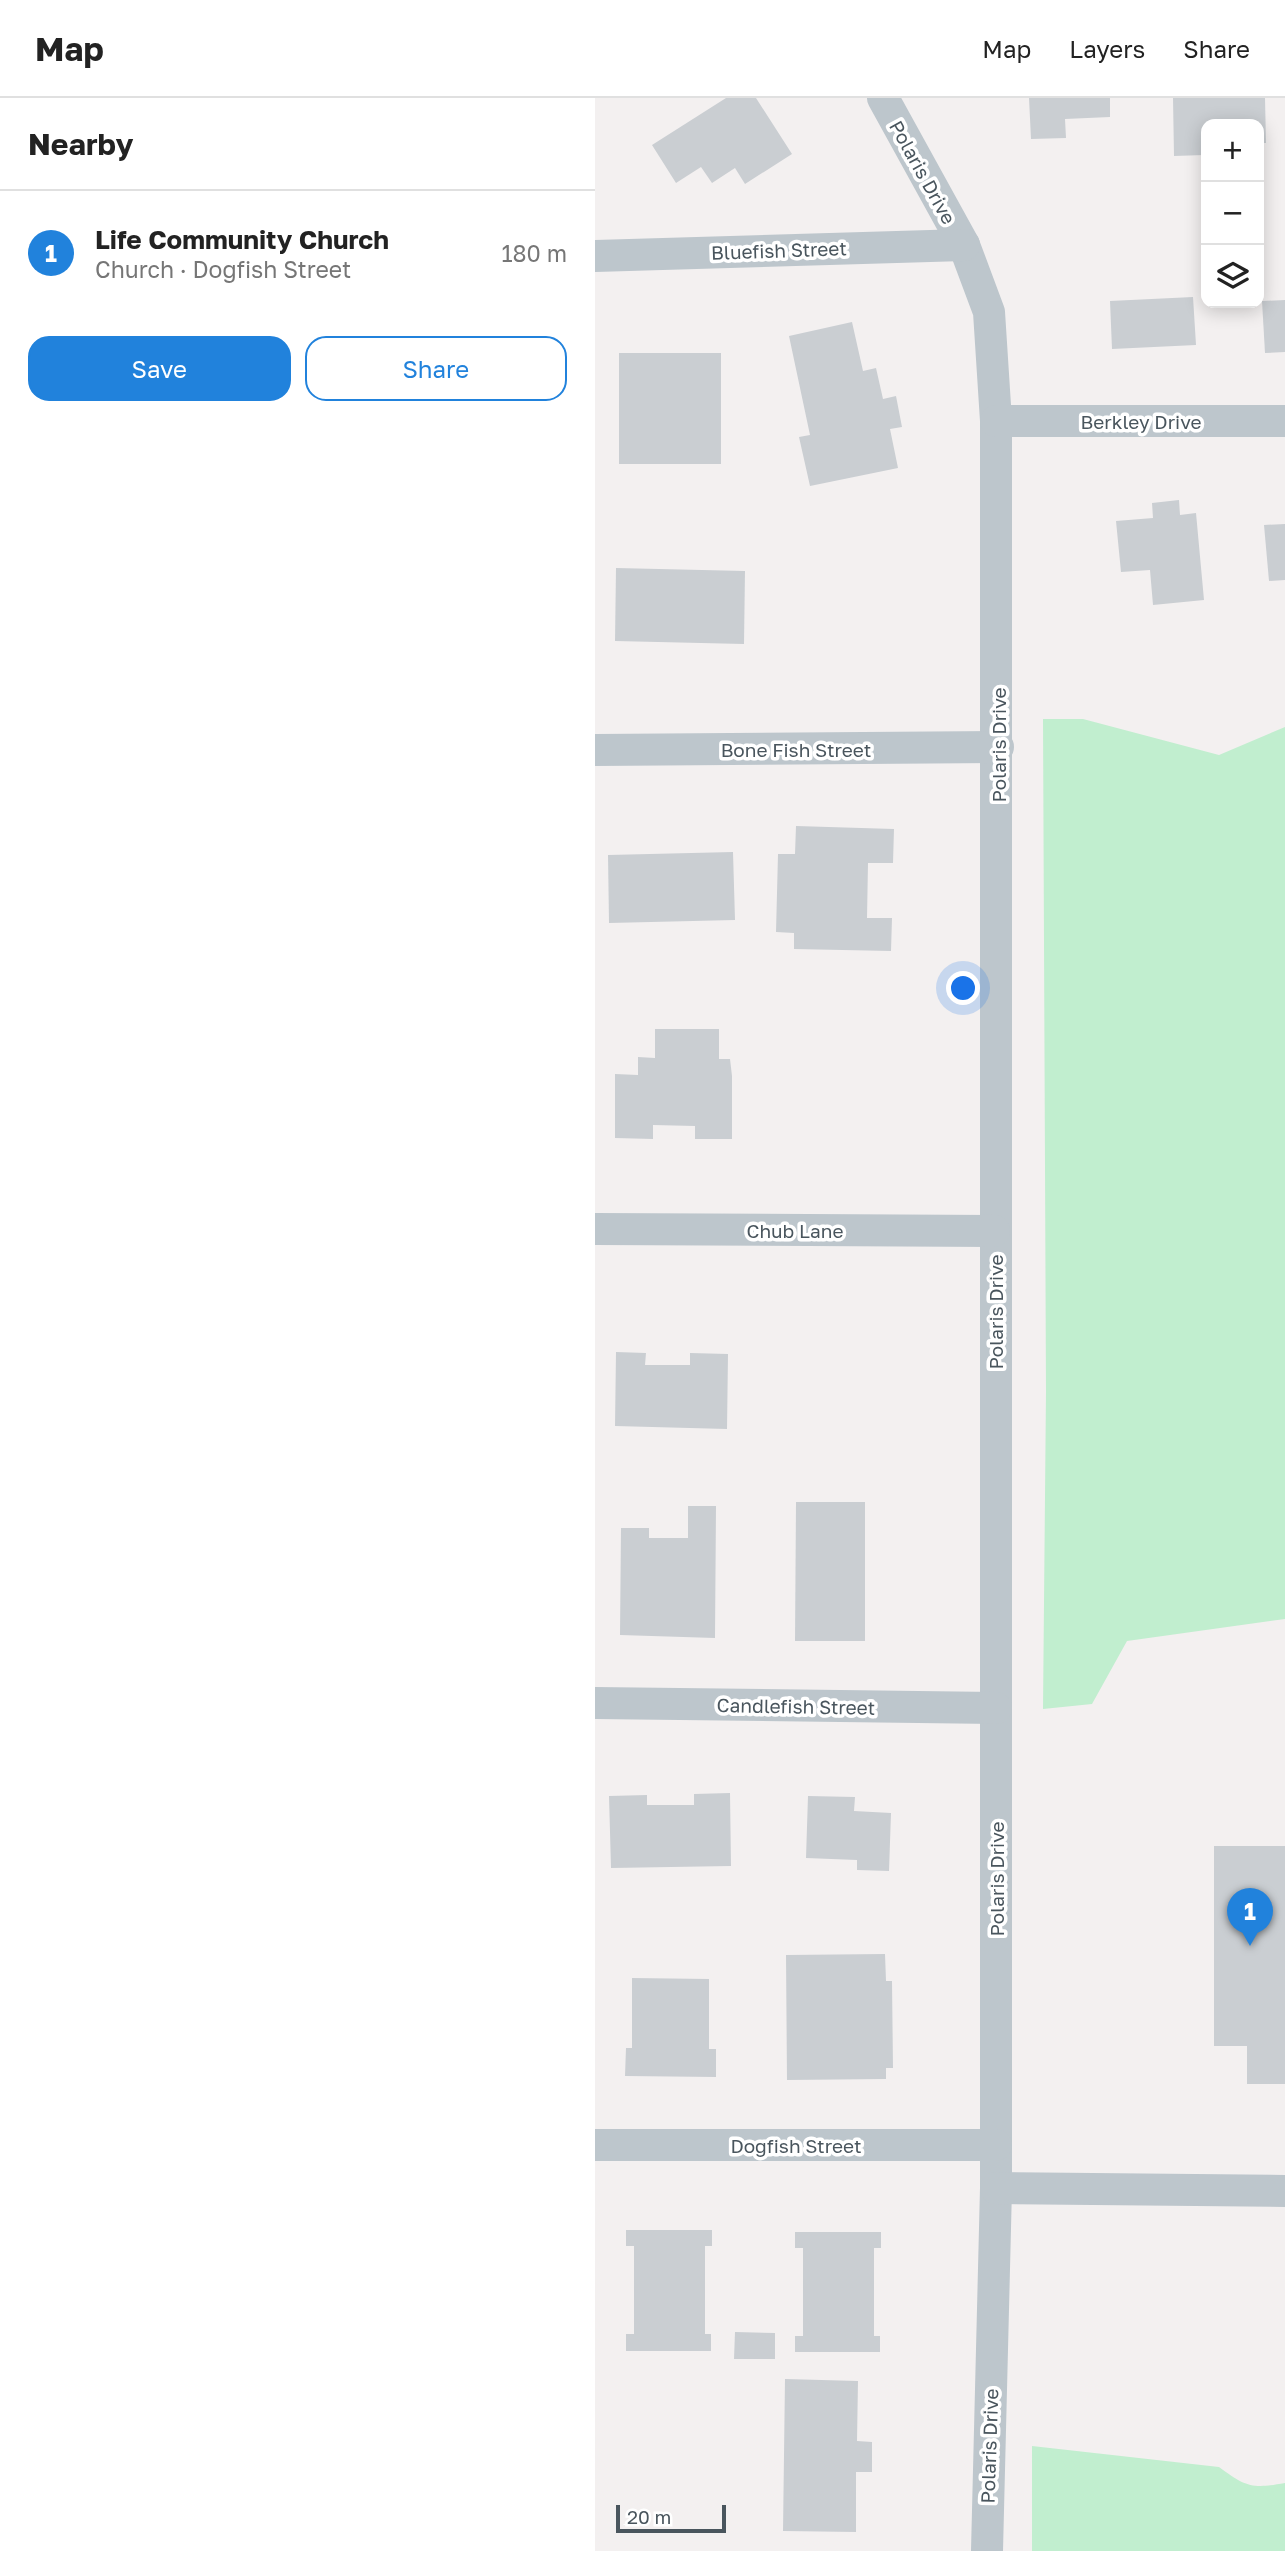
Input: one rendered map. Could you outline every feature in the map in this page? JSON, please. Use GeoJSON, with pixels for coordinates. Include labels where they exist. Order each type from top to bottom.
{"type":"FeatureCollection","features":[{"type":"Feature","properties":{"kind":"street","name":"Polaris Drive"},"geometry":{"type":"LineString","coordinates":[[883,98],[964,245],[989,312],[996,421],[996,2188],[987,2551]]}},
{"type":"Feature","properties":{"kind":"street","name":"Bluefish Street"},"geometry":{"type":"LineString","coordinates":[[595,256],[964,245]]}},
{"type":"Feature","properties":{"kind":"street","name":"Berkley Drive"},"geometry":{"type":"LineString","coordinates":[[996,421],[1285,421]]}},
{"type":"Feature","properties":{"kind":"street","name":"Bone Fish Street"},"geometry":{"type":"LineString","coordinates":[[595,750],[998,747]]}},
{"type":"Feature","properties":{"kind":"street","name":"Chub Lane"},"geometry":{"type":"LineString","coordinates":[[595,1229],[995,1231]]}},
{"type":"Feature","properties":{"kind":"street","name":"Candlefish Street"},"geometry":{"type":"LineString","coordinates":[[595,1703],[996,1708]]}},
{"type":"Feature","properties":{"kind":"street","name":"Dogfish Street"},"geometry":{"type":"LineString","coordinates":[[595,2145],[996,2145]]}},
{"type":"Feature","properties":{"kind":"street"},"geometry":{"type":"LineString","coordinates":[[996,2188],[1285,2191]]}},
{"type":"Feature","properties":{"kind":"green space"},"geometry":{"type":"Polygon","coordinates":[[[1043,719],[1083,719],[1219,755],[1285,727],[1285,1619],[1127,1641],[1092,1704],[1043,1709],[1046,1391],[1043,719]]]}},
{"type":"Feature","properties":{"kind":"green space"},"geometry":{"type":"Polygon","coordinates":[[[1032,2446],[1219,2467],[1250,2485],[1285,2483],[1285,2551],[1032,2551],[1032,2446]]]}},
{"type":"Feature","properties":{"kind":"building"},"geometry":{"type":"Polygon","coordinates":[[[726,98],[756,98],[792,154],[745,184],[735,168],[712,183],[701,167],[676,183],[652,145],[726,98]]]}},
{"type":"Feature","properties":{"kind":"building"},"geometry":{"type":"Polygon","coordinates":[[[1029,98],[1110,98],[1110,117],[1065,119],[1066,138],[1031,139],[1029,98]]]}},
{"type":"Feature","properties":{"kind":"building"},"geometry":{"type":"Polygon","coordinates":[[[1173,98],[1265,98],[1266,143],[1264,119],[1201,119],[1201,155],[1174,156],[1173,98]]]}},
{"type":"Feature","properties":{"kind":"building"},"geometry":{"type":"Polygon","coordinates":[[[1193,297],[1196,345],[1112,349],[1110,301],[1193,297]]]}},
{"type":"Feature","properties":{"kind":"building"},"geometry":{"type":"Polygon","coordinates":[[[1285,300],[1285,352],[1265,353],[1264,301],[1285,300]]]}},
{"type":"Feature","properties":{"kind":"building"},"geometry":{"type":"Polygon","coordinates":[[[852,322],[863,371],[876,368],[883,399],[896,396],[902,427],[890,429],[898,468],[810,486],[799,437],[810,435],[789,336],[852,322]]]}},
{"type":"Feature","properties":{"kind":"building"},"geometry":{"type":"Polygon","coordinates":[[[619,353],[721,353],[721,464],[619,464],[619,353]]]}},
{"type":"Feature","properties":{"kind":"building"},"geometry":{"type":"Polygon","coordinates":[[[1179,500],[1180,515],[1196,513],[1204,600],[1153,605],[1150,570],[1121,572],[1116,521],[1153,518],[1152,503],[1179,500]]]}},
{"type":"Feature","properties":{"kind":"building"},"geometry":{"type":"Polygon","coordinates":[[[1285,524],[1285,580],[1269,581],[1264,525],[1285,524]]]}},
{"type":"Feature","properties":{"kind":"building"},"geometry":{"type":"Polygon","coordinates":[[[616,568],[745,571],[744,644],[615,641],[616,568]]]}},
{"type":"Feature","properties":{"kind":"building"},"geometry":{"type":"Polygon","coordinates":[[[796,826],[894,829],[893,863],[868,863],[867,918],[892,918],[891,951],[794,949],[794,933],[776,932],[778,854],[795,854],[796,826]]]}},
{"type":"Feature","properties":{"kind":"building"},"geometry":{"type":"Polygon","coordinates":[[[733,852],[735,920],[609,923],[608,855],[733,852]]]}},
{"type":"Feature","properties":{"kind":"building"},"geometry":{"type":"Polygon","coordinates":[[[655,1029],[719,1029],[719,1059],[730,1059],[732,1139],[695,1139],[695,1126],[653,1125],[653,1139],[615,1138],[615,1074],[638,1075],[638,1057],[655,1058],[655,1029]]]}},
{"type":"Feature","properties":{"kind":"building"},"geometry":{"type":"Polygon","coordinates":[[[616,1352],[646,1353],[645,1365],[690,1365],[690,1353],[728,1354],[727,1429],[615,1426],[616,1352]]]}},
{"type":"Feature","properties":{"kind":"building"},"geometry":{"type":"Polygon","coordinates":[[[796,1502],[865,1502],[865,1641],[795,1641],[796,1502]]]}},
{"type":"Feature","properties":{"kind":"building"},"geometry":{"type":"Polygon","coordinates":[[[688,1506],[716,1506],[715,1638],[620,1635],[621,1528],[649,1528],[649,1538],[688,1538],[688,1506]]]}},
{"type":"Feature","properties":{"kind":"building"},"geometry":{"type":"Polygon","coordinates":[[[730,1793],[731,1866],[611,1868],[609,1796],[647,1795],[647,1805],[694,1805],[694,1794],[730,1793]]]}},
{"type":"Feature","properties":{"kind":"building"},"geometry":{"type":"Polygon","coordinates":[[[808,1796],[855,1797],[854,1811],[891,1813],[889,1871],[857,1870],[857,1860],[806,1858],[808,1796]]]}},
{"type":"Feature","properties":{"kind":"building"},"geometry":{"type":"Polygon","coordinates":[[[1214,1846],[1285,1846],[1285,2084],[1247,2084],[1247,2046],[1214,2046],[1214,1846]]]}},
{"type":"Feature","properties":{"kind":"building"},"geometry":{"type":"Polygon","coordinates":[[[885,1954],[886,1981],[892,1981],[893,2068],[886,2068],[886,2079],[787,2080],[786,1955],[885,1954]]]}},
{"type":"Feature","properties":{"kind":"building"},"geometry":{"type":"Polygon","coordinates":[[[632,1978],[709,1979],[709,2049],[716,2049],[716,2077],[625,2076],[626,2048],[632,2048],[632,1978]]]}},
{"type":"Feature","properties":{"kind":"building"},"geometry":{"type":"Polygon","coordinates":[[[626,2230],[712,2230],[712,2246],[705,2246],[705,2334],[711,2334],[711,2351],[626,2351],[626,2334],[634,2334],[634,2246],[626,2246],[626,2230]]]}},
{"type":"Feature","properties":{"kind":"building"},"geometry":{"type":"Polygon","coordinates":[[[795,2232],[881,2232],[881,2248],[874,2248],[874,2336],[880,2336],[880,2352],[795,2352],[795,2336],[803,2336],[803,2248],[795,2248],[795,2232]]]}},
{"type":"Feature","properties":{"kind":"building"},"geometry":{"type":"Polygon","coordinates":[[[735,2332],[775,2333],[775,2359],[734,2359],[735,2332]]]}},
{"type":"Feature","properties":{"kind":"building"},"geometry":{"type":"Polygon","coordinates":[[[785,2379],[858,2381],[857,2441],[872,2442],[872,2472],[856,2472],[856,2532],[783,2531],[785,2379]]]}},
{"type":"Feature","properties":{"kind":"place","name":"Life Community Church"},"geometry":{"type":"Point","coordinates":[1250,1946]}}]}
